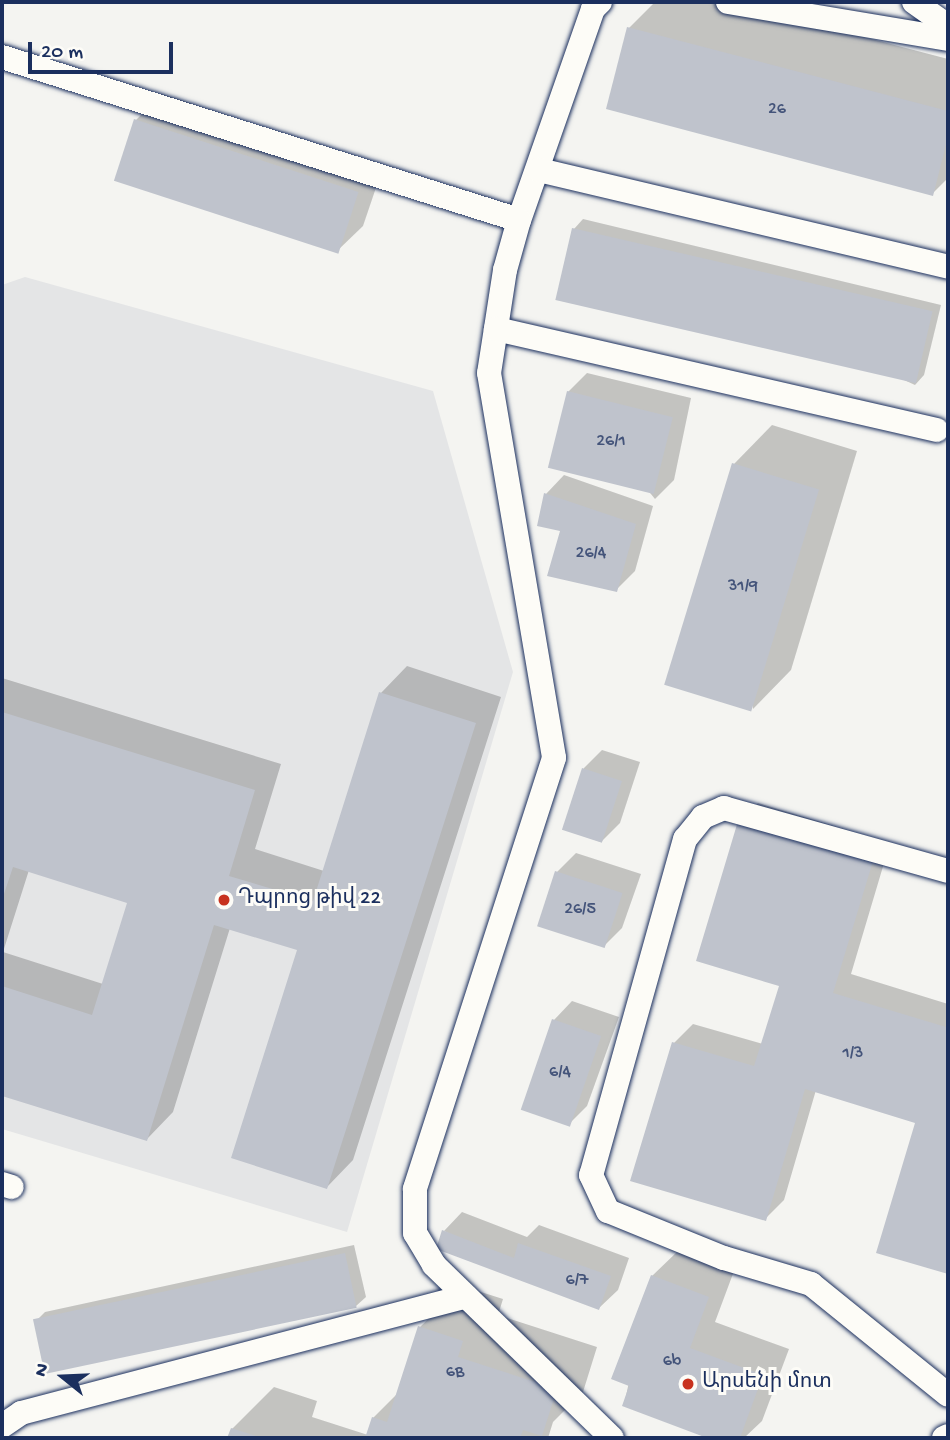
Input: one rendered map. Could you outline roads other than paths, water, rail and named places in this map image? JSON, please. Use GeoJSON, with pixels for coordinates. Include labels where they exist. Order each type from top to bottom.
{"type":"FeatureCollection","features":[{"type":"Feature","properties":{"kind":"lane"},"geometry":{"type":"LineString","coordinates":[[600,2],[593,9],[539,170],[519,220],[489,373],[554,758],[415,1189],[415,1233],[434,1265],[612,1438]]}},
{"type":"Feature","properties":{"kind":"lane"},"geometry":{"type":"LineString","coordinates":[[728,2],[948,39]]}},
{"type":"Feature","properties":{"kind":"lane"},"geometry":{"type":"LineString","coordinates":[[914,2],[948,26]]}},
{"type":"Feature","properties":{"kind":"lane"},"geometry":{"type":"LineString","coordinates":[[2,57],[519,220]]}},
{"type":"Feature","properties":{"kind":"lane"},"geometry":{"type":"LineString","coordinates":[[539,170],[948,267]]}},
{"type":"Feature","properties":{"kind":"lane"},"geometry":{"type":"LineString","coordinates":[[496,329],[937,430]]}},
{"type":"Feature","properties":{"kind":"lane"},"geometry":{"type":"LineString","coordinates":[[948,872],[724,808],[703,817],[685,839],[591,1175],[608,1211],[724,1258],[811,1284],[948,1395]]}},
{"type":"Feature","properties":{"kind":"lane"},"geometry":{"type":"LineString","coordinates":[[2,1426],[22,1413],[466,1296]]}},
{"type":"Feature","properties":{"kind":"place","name":"Դպրոց թիվ 22"},"geometry":{"type":"Point","coordinates":[224,900]}},
{"type":"Feature","properties":{"kind":"place","name":"Արսենի մոտ"},"geometry":{"type":"Point","coordinates":[688,1384]}}]}
